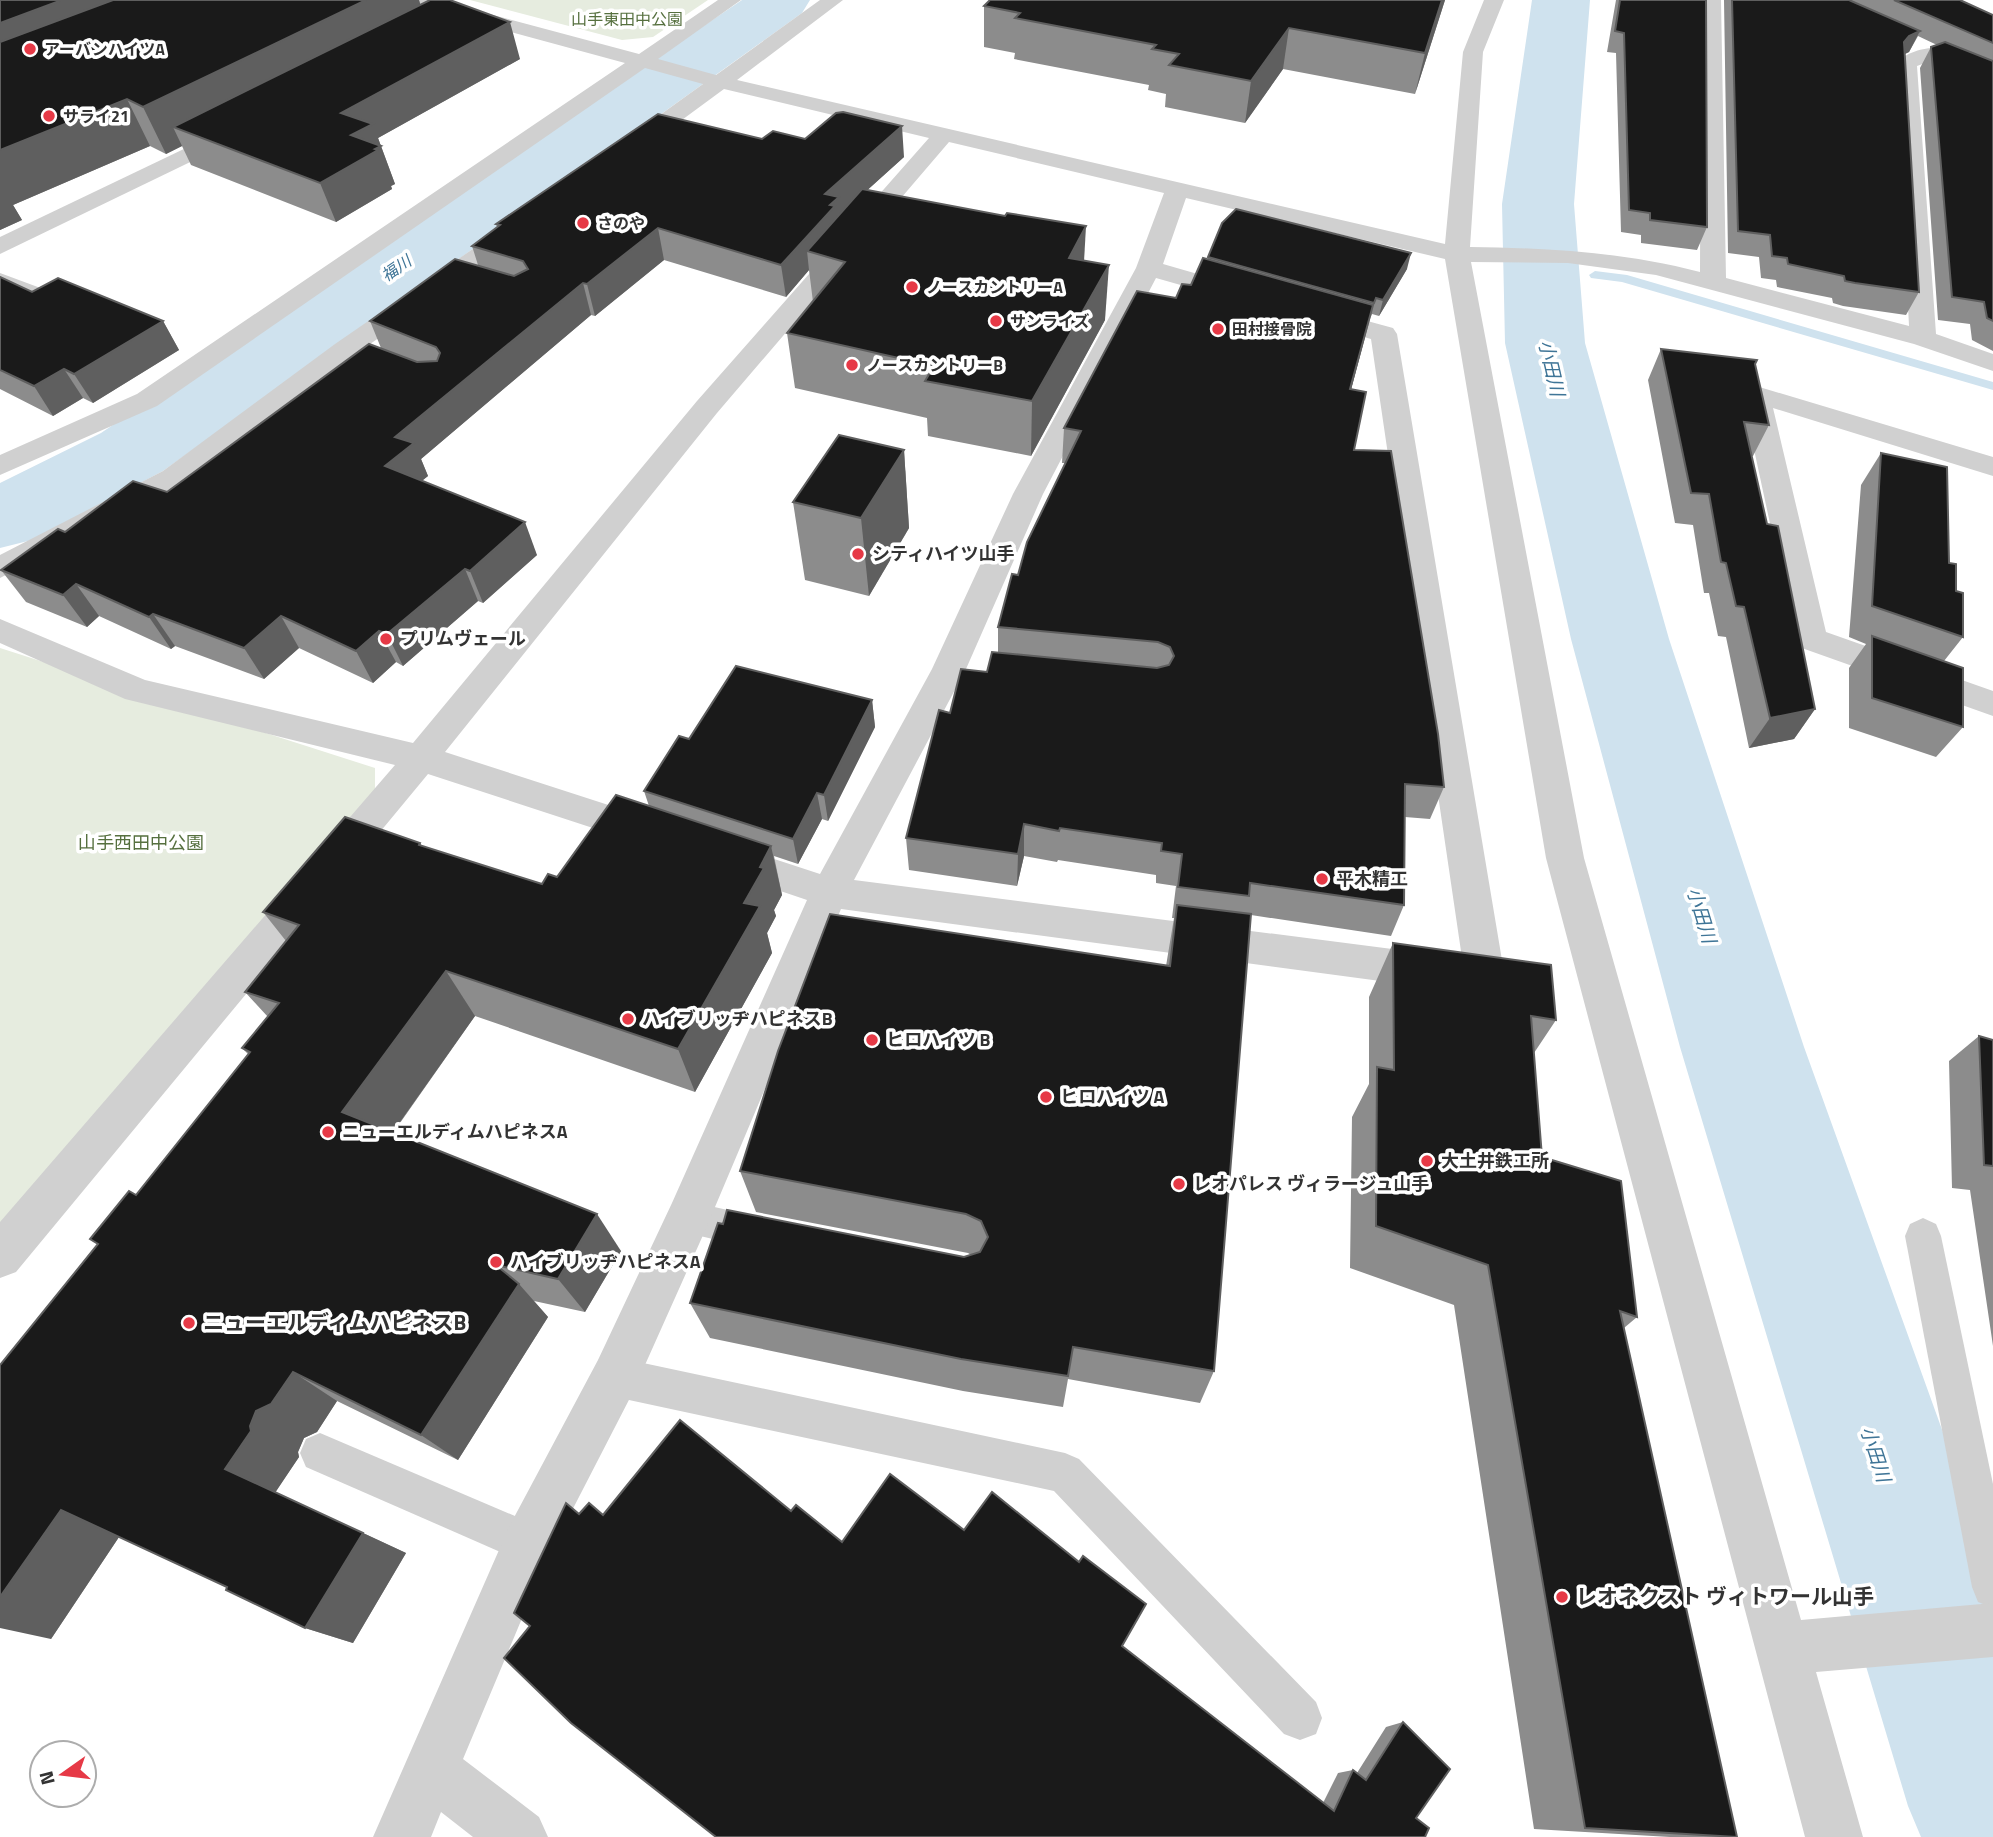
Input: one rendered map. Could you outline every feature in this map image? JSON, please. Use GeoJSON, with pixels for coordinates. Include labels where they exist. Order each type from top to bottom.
{"type":"FeatureCollection","features":[{"type":"Feature","properties":{"kind":"street"},"geometry":{"type":"LineString","coordinates":[[415,0],[713,80],[1464,254],[1555,255],[1657,268],[1923,338],[1993,363]]}},
{"type":"Feature","properties":{"kind":"street"},"geometry":{"type":"LineString","coordinates":[[0,466],[147,400],[649,63],[731,0]]}},
{"type":"Feature","properties":{"kind":"street"},"geometry":{"type":"LineString","coordinates":[[608,164],[713,80],[833,0]]}},
{"type":"Feature","properties":{"kind":"street"},"geometry":{"type":"LineString","coordinates":[[1494,0],[1473,52],[1464,254],[1564,858],[1802,1646],[1833,1837]]}},
{"type":"Feature","properties":{"kind":"street"},"geometry":{"type":"LineString","coordinates":[[1711,0],[1713,283]]}},
{"type":"Feature","properties":{"kind":"street"},"geometry":{"type":"LineString","coordinates":[[440,26],[465,13]]}},
{"type":"Feature","properties":{"kind":"street"},"geometry":{"type":"LineString","coordinates":[[1909,41],[1958,63]]}},
{"type":"Feature","properties":{"kind":"street"},"geometry":{"type":"LineString","coordinates":[[1923,338],[1906,63],[1934,53]]}},
{"type":"Feature","properties":{"kind":"street"},"geometry":{"type":"LineString","coordinates":[[0,247],[258,120]]}},
{"type":"Feature","properties":{"kind":"street"},"geometry":{"type":"LineString","coordinates":[[0,1256],[421,758],[707,407],[944,134]]}},
{"type":"Feature","properties":{"kind":"street"},"geometry":{"type":"LineString","coordinates":[[402,1837],[528,1543],[615,1377],[688,1217],[829,892],[962,670],[1028,494],[1149,268],[1177,189]]}},
{"type":"Feature","properties":{"kind":"street"},"geometry":{"type":"LineString","coordinates":[[0,568],[173,478],[464,281],[541,213]]}},
{"type":"Feature","properties":{"kind":"street"},"geometry":{"type":"LineString","coordinates":[[0,630],[137,690],[421,758],[829,892],[1485,978],[1384,334],[1149,268]]}},
{"type":"Feature","properties":{"kind":"street"},"geometry":{"type":"LineString","coordinates":[[1993,467],[1756,394],[1811,639],[1993,704]]}},
{"type":"Feature","properties":{"kind":"street"},"geometry":{"type":"LineString","coordinates":[[1802,1646],[1987,1616]]}},
{"type":"Feature","properties":{"kind":"street"},"geometry":{"type":"LineString","coordinates":[[431,1769],[519,1837]]}},
{"type":"Feature","properties":{"kind":"lane"},"geometry":{"type":"LineString","coordinates":[[0,279],[47,297]]}},
{"type":"Feature","properties":{"kind":"lane"},"geometry":{"type":"LineString","coordinates":[[688,1217],[794,1239]]}},
{"type":"Feature","properties":{"kind":"lane"},"geometry":{"type":"LineString","coordinates":[[1923,1236],[1987,1616]]}},
{"type":"Feature","properties":{"kind":"lane"},"geometry":{"type":"LineString","coordinates":[[615,1377],[1065,1473],[1300,1718]]}},
{"type":"Feature","properties":{"kind":"lane"},"geometry":{"type":"LineString","coordinates":[[320,1452],[528,1543]]}},
{"type":"Feature","properties":{"kind":"green space","name":"山手東田中公園"},"geometry":{"type":"Polygon","coordinates":[[[470,0],[708,0],[653,37],[622,40],[470,0]]]}},
{"type":"Feature","properties":{"kind":"green space","name":"山手西田中公園"},"geometry":{"type":"Polygon","coordinates":[[[0,648],[375,768],[375,792],[0,1226],[0,648]]]}},
{"type":"Feature","properties":{"kind":"building"},"geometry":{"type":"Polygon","coordinates":[[[0,0],[62,0],[0,23],[0,0]]]}},
{"type":"Feature","properties":{"kind":"building"},"geometry":{"type":"Polygon","coordinates":[[[113,0],[366,0],[143,107],[127,99],[0,150],[0,42],[113,0]]]}},
{"type":"Feature","properties":{"kind":"building"},"geometry":{"type":"Polygon","coordinates":[[[430,0],[450,0],[510,22],[341,113],[373,124],[351,135],[381,146],[320,183],[173,127],[430,0]]]}},
{"type":"Feature","properties":{"kind":"building"},"geometry":{"type":"Polygon","coordinates":[[[990,0],[1442,0],[1425,53],[1289,28],[1251,81],[1169,65],[1179,54],[1152,49],[1156,45],[1015,18],[1020,13],[984,6],[990,0]]]}},
{"type":"Feature","properties":{"kind":"building"},"geometry":{"type":"Polygon","coordinates":[[[1620,0],[1706,0],[1707,227],[1650,220],[1650,213],[1629,210],[1624,33],[1615,31],[1620,0]]]}},
{"type":"Feature","properties":{"kind":"building"},"geometry":{"type":"Polygon","coordinates":[[[1732,0],[1849,0],[1920,31],[1909,36],[1904,42],[1919,292],[1845,281],[1844,276],[1788,264],[1787,258],[1772,256],[1770,235],[1738,231],[1732,0]]]}},
{"type":"Feature","properties":{"kind":"building"},"geometry":{"type":"Polygon","coordinates":[[[1894,0],[1960,0],[1993,15],[1993,43],[1894,0]]]}},
{"type":"Feature","properties":{"kind":"building"},"geometry":{"type":"Polygon","coordinates":[[[1945,42],[1993,61],[1993,321],[1987,318],[1984,302],[1952,297],[1931,47],[1945,42]]]}},
{"type":"Feature","properties":{"kind":"building"},"geometry":{"type":"Polygon","coordinates":[[[843,112],[902,126],[825,194],[839,197],[830,205],[835,206],[781,265],[658,228],[587,284],[583,283],[395,437],[414,443],[385,466],[525,522],[470,571],[465,569],[387,634],[379,631],[356,651],[281,616],[244,648],[153,614],[149,617],[76,584],[63,595],[1,570],[58,529],[65,532],[133,481],[167,492],[369,344],[417,362],[437,361],[440,353],[436,347],[370,321],[455,259],[514,276],[528,269],[523,261],[472,246],[500,225],[496,224],[658,114],[762,139],[773,131],[805,139],[836,113],[843,112]]]}},
{"type":"Feature","properties":{"kind":"building"},"geometry":{"type":"Polygon","coordinates":[[[862,189],[1005,216],[1007,213],[1086,226],[1069,258],[1109,265],[1032,401],[925,381],[934,366],[787,333],[845,262],[807,251],[862,189]]]}},
{"type":"Feature","properties":{"kind":"building"},"geometry":{"type":"Polygon","coordinates":[[[1236,209],[1411,253],[1383,300],[1376,298],[1374,303],[1208,257],[1222,223],[1236,209]]]}},
{"type":"Feature","properties":{"kind":"building"},"geometry":{"type":"Polygon","coordinates":[[[1203,258],[1373,305],[1350,389],[1366,392],[1354,450],[1391,451],[1438,734],[1444,787],[1405,784],[1404,905],[1250,883],[1249,896],[1178,887],[1182,854],[1161,851],[1162,843],[1060,828],[1059,831],[1024,824],[1018,854],[906,838],[939,710],[950,713],[961,669],[987,672],[992,652],[1157,668],[1169,665],[1174,656],[1170,647],[1158,642],[998,627],[1012,574],[1018,575],[1027,542],[1081,431],[1064,428],[1137,291],[1176,298],[1182,284],[1191,285],[1203,258]]]}},
{"type":"Feature","properties":{"kind":"building"},"geometry":{"type":"Polygon","coordinates":[[[0,277],[32,292],[58,278],[163,321],[74,374],[64,369],[34,386],[0,370],[0,277]]]}},
{"type":"Feature","properties":{"kind":"building"},"geometry":{"type":"Polygon","coordinates":[[[1661,349],[1757,360],[1755,364],[1769,425],[1744,422],[1767,524],[1778,526],[1815,709],[1770,718],[1744,607],[1736,606],[1726,563],[1721,562],[1709,494],[1691,493],[1661,349]]]}},
{"type":"Feature","properties":{"kind":"building"},"geometry":{"type":"Polygon","coordinates":[[[839,435],[904,450],[861,518],[793,502],[839,435]]]}},
{"type":"Feature","properties":{"kind":"building"},"geometry":{"type":"Polygon","coordinates":[[[1881,453],[1947,467],[1949,563],[1956,564],[1956,591],[1963,593],[1963,637],[1872,606],[1881,453]]]}},
{"type":"Feature","properties":{"kind":"building"},"geometry":{"type":"Polygon","coordinates":[[[1872,636],[1963,668],[1963,727],[1872,698],[1872,636]]]}},
{"type":"Feature","properties":{"kind":"building"},"geometry":{"type":"Polygon","coordinates":[[[736,666],[872,700],[824,795],[817,793],[793,839],[644,791],[679,736],[689,739],[736,666]]]}},
{"type":"Feature","properties":{"kind":"building"},"geometry":{"type":"Polygon","coordinates":[[[616,795],[771,846],[760,867],[764,868],[744,903],[760,906],[678,1049],[446,971],[342,1112],[597,1214],[558,1279],[496,1265],[519,1284],[421,1435],[293,1372],[271,1404],[256,1411],[250,1426],[251,1431],[225,1469],[363,1533],[305,1628],[226,1590],[227,1587],[61,1510],[0,1597],[0,1365],[98,1244],[90,1239],[129,1191],[136,1195],[250,1052],[242,1048],[279,1003],[245,992],[299,925],[263,912],[345,817],[420,843],[419,845],[542,884],[548,874],[557,877],[616,795]]]}},
{"type":"Feature","properties":{"kind":"building"},"geometry":{"type":"Polygon","coordinates":[[[1177,905],[1251,914],[1214,1371],[1073,1347],[1068,1376],[961,1359],[690,1303],[718,1223],[723,1224],[727,1210],[964,1257],[980,1252],[988,1237],[981,1221],[966,1214],[740,1171],[778,1051],[830,914],[1170,966],[1177,905]]]}},
{"type":"Feature","properties":{"kind":"building"},"geometry":{"type":"Polygon","coordinates":[[[1393,943],[1551,965],[1556,1020],[1531,1016],[1542,1157],[1621,1181],[1637,1317],[1620,1311],[1737,1837],[1585,1828],[1488,1265],[1376,1226],[1377,1067],[1394,1070],[1393,943]]]}},
{"type":"Feature","properties":{"kind":"building"},"geometry":{"type":"Polygon","coordinates":[[[1979,1036],[1993,1040],[1993,1166],[1984,1165],[1979,1036]]]}},
{"type":"Feature","properties":{"kind":"building"},"geometry":{"type":"Polygon","coordinates":[[[680,1420],[791,1511],[796,1505],[842,1542],[890,1474],[964,1530],[992,1492],[1079,1562],[1083,1556],[1146,1604],[1122,1646],[1334,1811],[1353,1770],[1366,1780],[1403,1722],[1450,1769],[1416,1818],[1429,1828],[1425,1837],[716,1837],[571,1723],[504,1658],[530,1626],[514,1613],[566,1503],[579,1514],[589,1503],[603,1515],[680,1420]]]}},
{"type":"Feature","properties":{"kind":"waterway","name":"福川"},"geometry":{"type":"LineString","coordinates":[[0,519],[132,452],[781,0]]}},
{"type":"Feature","properties":{"kind":"waterway","name":"小田川"},"geometry":{"type":"LineString","coordinates":[[1561,0],[1538,204],[1545,343],[1620,639],[1742,1047],[1993,1806]]}},
{"type":"Feature","properties":{"kind":"waterway"},"geometry":{"type":"LineString","coordinates":[[1542,273],[1559,275]]}},
{"type":"Feature","properties":{"kind":"waterway"},"geometry":{"type":"LineString","coordinates":[[1595,275],[1623,278],[1993,386]]}},
{"type":"Feature","properties":{"kind":"place","name":"アーバンハイツA"},"geometry":{"type":"Point","coordinates":[30,49]}},
{"type":"Feature","properties":{"kind":"place","name":"サライ21"},"geometry":{"type":"Point","coordinates":[49,116]}},
{"type":"Feature","properties":{"kind":"place","name":"さのや"},"geometry":{"type":"Point","coordinates":[583,223]}},
{"type":"Feature","properties":{"kind":"place","name":"ノースカントリーA"},"geometry":{"type":"Point","coordinates":[912,287]}},
{"type":"Feature","properties":{"kind":"place","name":"サンライズ"},"geometry":{"type":"Point","coordinates":[996,321]}},
{"type":"Feature","properties":{"kind":"place","name":"田村接骨院"},"geometry":{"type":"Point","coordinates":[1218,329]}},
{"type":"Feature","properties":{"kind":"place","name":"ノースカントリーB"},"geometry":{"type":"Point","coordinates":[852,365]}},
{"type":"Feature","properties":{"kind":"place","name":"シティハイツ山手"},"geometry":{"type":"Point","coordinates":[858,554]}},
{"type":"Feature","properties":{"kind":"place","name":"プリムヴェール"},"geometry":{"type":"Point","coordinates":[386,639]}},
{"type":"Feature","properties":{"kind":"place","name":"平木精工"},"geometry":{"type":"Point","coordinates":[1322,879]}},
{"type":"Feature","properties":{"kind":"place","name":"ハイブリッヂハピネスB"},"geometry":{"type":"Point","coordinates":[628,1019]}},
{"type":"Feature","properties":{"kind":"place","name":"ヒロハイツ B"},"geometry":{"type":"Point","coordinates":[872,1040]}},
{"type":"Feature","properties":{"kind":"place","name":"ヒロハイツ A"},"geometry":{"type":"Point","coordinates":[1046,1097]}},
{"type":"Feature","properties":{"kind":"place","name":"ニューエルディムハピネスA"},"geometry":{"type":"Point","coordinates":[328,1132]}},
{"type":"Feature","properties":{"kind":"place","name":"大土井鉄工所"},"geometry":{"type":"Point","coordinates":[1427,1161]}},
{"type":"Feature","properties":{"kind":"place","name":"レオパレス ヴィラージュ山手"},"geometry":{"type":"Point","coordinates":[1179,1184]}},
{"type":"Feature","properties":{"kind":"place","name":"ハイブリッヂハピネスA"},"geometry":{"type":"Point","coordinates":[496,1262]}},
{"type":"Feature","properties":{"kind":"place","name":"ニューエルディムハピネスB"},"geometry":{"type":"Point","coordinates":[189,1323]}},
{"type":"Feature","properties":{"kind":"place","name":"レオネクスト ヴィトワール山手"},"geometry":{"type":"Point","coordinates":[1562,1597]}}]}
